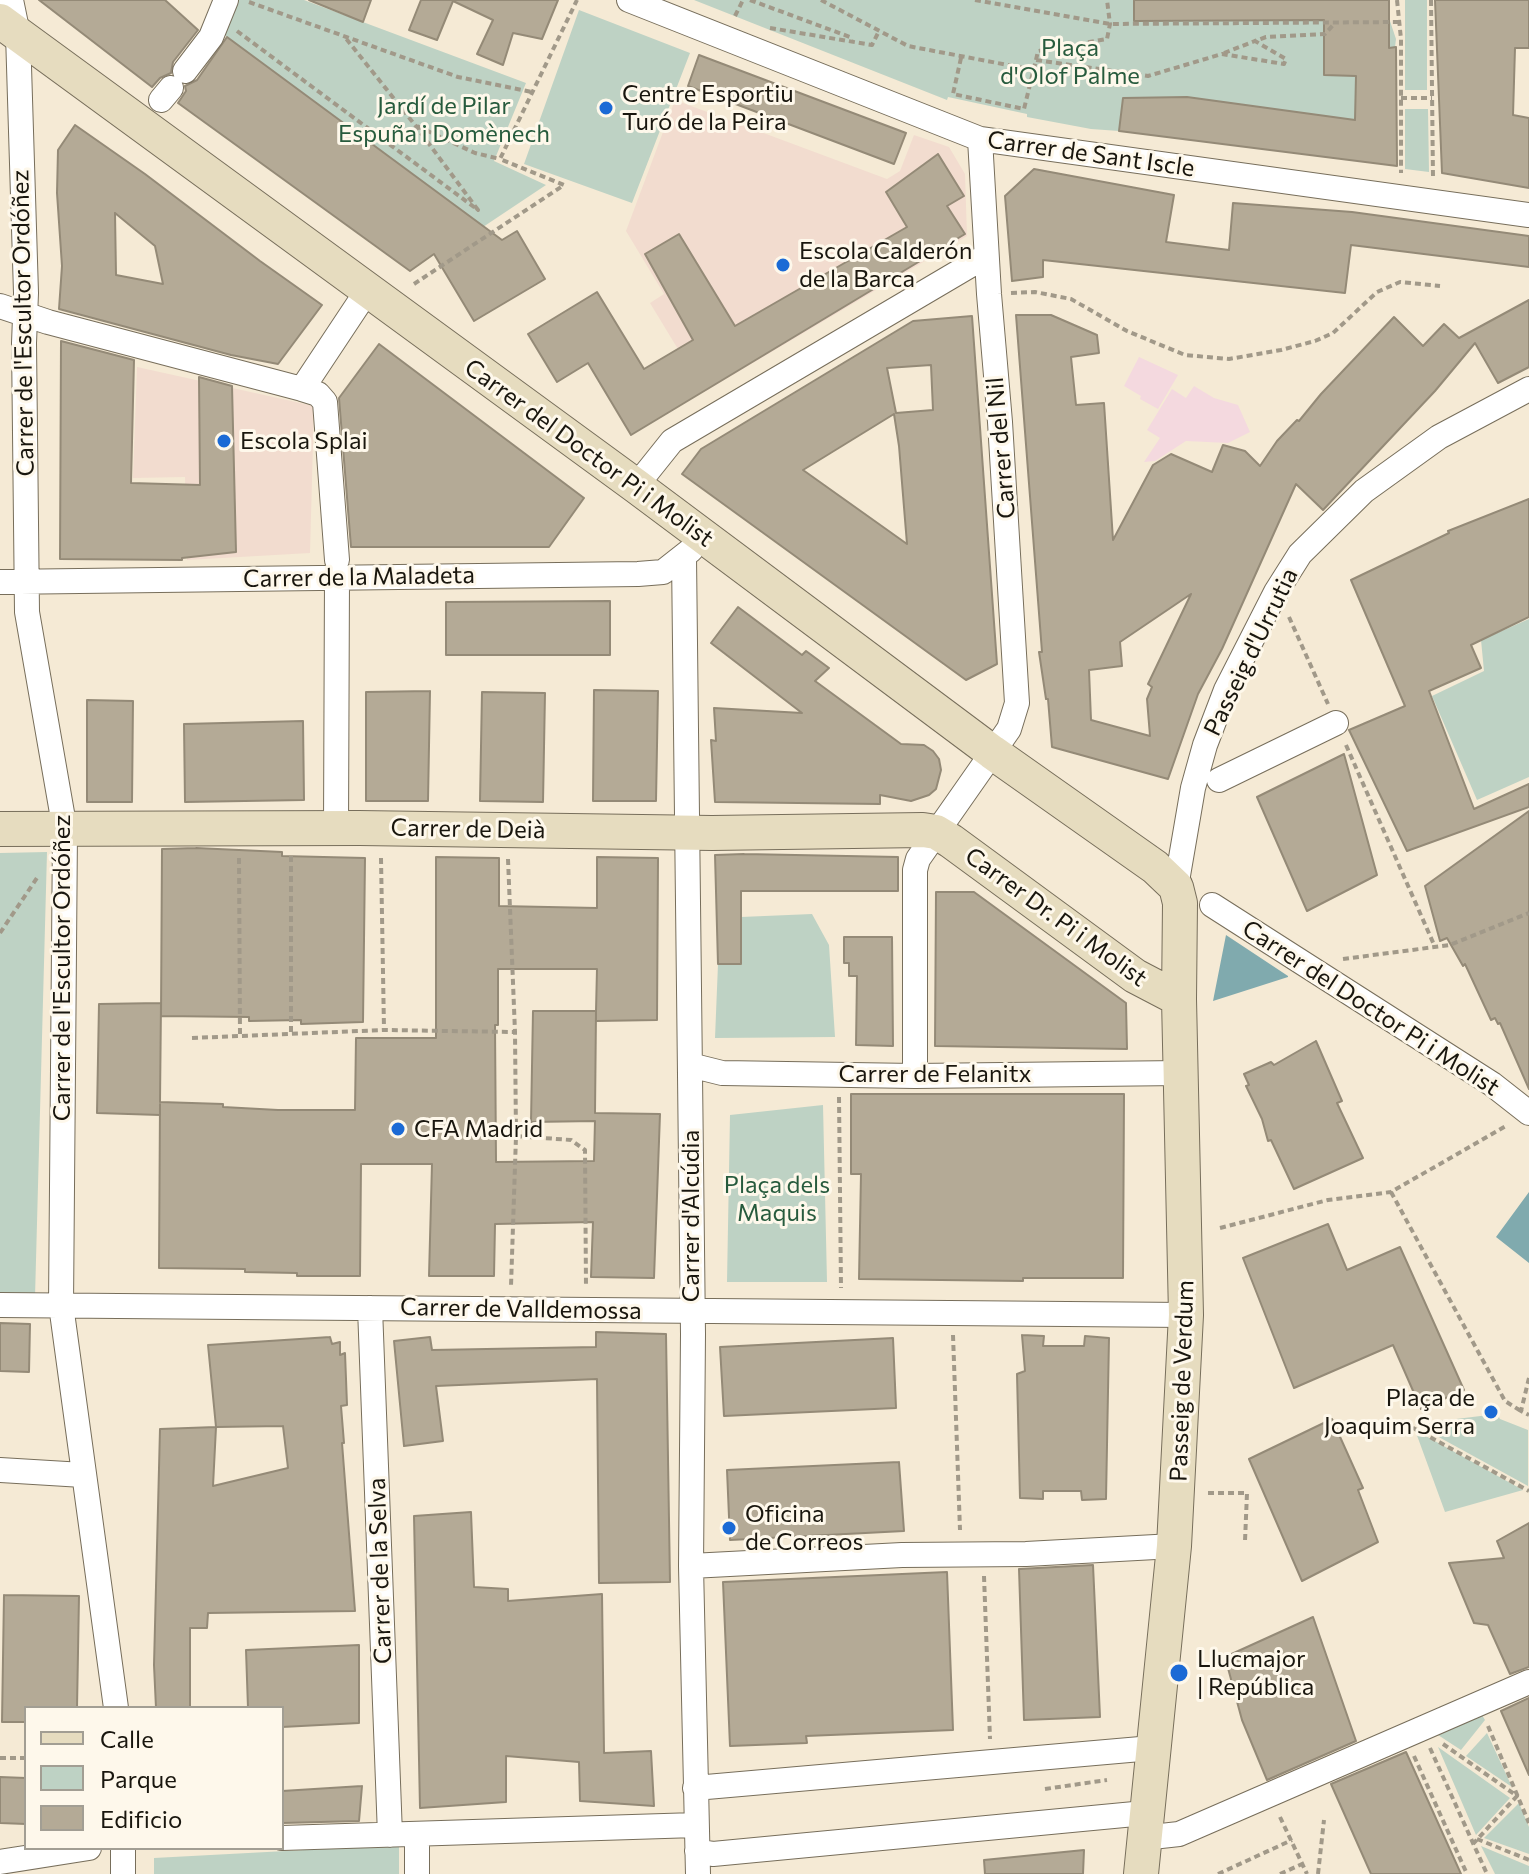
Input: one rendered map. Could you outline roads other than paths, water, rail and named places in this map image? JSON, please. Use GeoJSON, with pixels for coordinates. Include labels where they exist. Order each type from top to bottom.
{"type":"FeatureCollection","features":[{"type":"Feature","properties":{"kind":"main road","name":"Carrer del Doctor Pi i Molist"},"geometry":{"type":"LineString","coordinates":[[9,28],[636,486],[694,547],[992,752],[1155,867],[1176,887]]}},
{"type":"Feature","properties":{"kind":"main road","name":"Carrer de Deià"},"geometry":{"type":"LineString","coordinates":[[0,829],[336,828],[688,832],[907,829],[936,832]]}},
{"type":"Feature","properties":{"kind":"main road","name":"Carrer Dr. Pi i Molist"},"geometry":{"type":"LineString","coordinates":[[936,832],[1135,976],[1179,999]]}},
{"type":"Feature","properties":{"kind":"main road","name":"Passeig de Verdum"},"geometry":{"type":"LineString","coordinates":[[1141,1874],[1174,1546],[1186,1315],[1180,903],[1176,887]]}},
{"type":"Feature","properties":{"kind":"street","name":"Carrer de l'Escultor Ordóñez"},"geometry":{"type":"LineString","coordinates":[[11,0],[9,28],[26,293],[27,612],[65,830],[61,1305],[116,1706]]}},
{"type":"Feature","properties":{"kind":"street","name":"Carrer de Sant Iscle"},"geometry":{"type":"LineString","coordinates":[[629,0],[980,139],[1529,215]]}},
{"type":"Feature","properties":{"kind":"street"},"geometry":{"type":"LineString","coordinates":[[173,86],[211,37],[222,9]]}},
{"type":"Feature","properties":{"kind":"street","name":"Carrer del Nil"},"geometry":{"type":"LineString","coordinates":[[915,1076],[915,870],[918,859],[936,832],[1009,729],[1014,717],[1017,686],[980,139]]}},
{"type":"Feature","properties":{"kind":"street"},"geometry":{"type":"LineString","coordinates":[[636,486],[672,441],[986,256]]}},
{"type":"Feature","properties":{"kind":"street"},"geometry":{"type":"LineString","coordinates":[[302,389],[367,291]]}},
{"type":"Feature","properties":{"kind":"street"},"geometry":{"type":"LineString","coordinates":[[0,306],[302,389],[318,394],[325,402],[337,569],[336,828]]}},
{"type":"Feature","properties":{"kind":"street","name":"Passeig d'Urrutia"},"geometry":{"type":"LineString","coordinates":[[1176,887],[1191,798],[1205,745],[1226,690],[1257,628],[1300,554],[1364,491],[1439,437],[1529,389]]}},
{"type":"Feature","properties":{"kind":"street","name":"Carrer de la Maladeta"},"geometry":{"type":"LineString","coordinates":[[0,582],[337,569],[650,573],[663,572],[694,547]]}},
{"type":"Feature","properties":{"kind":"street","name":"Carrer d'Alcúdia"},"geometry":{"type":"LineString","coordinates":[[694,547],[688,832],[691,1566],[697,1863]]}},
{"type":"Feature","properties":{"kind":"street"},"geometry":{"type":"LineString","coordinates":[[1219,780],[1336,723]]}},
{"type":"Feature","properties":{"kind":"street","name":"Carrer del Doctor Pi i Molist"},"geometry":{"type":"LineString","coordinates":[[1212,905],[1492,1084],[1529,1113]]}},
{"type":"Feature","properties":{"kind":"street","name":"Carrer de Felanitx"},"geometry":{"type":"LineString","coordinates":[[690,1065],[722,1073],[915,1076],[1181,1073]]}},
{"type":"Feature","properties":{"kind":"street","name":"Carrer de Valldemossa"},"geometry":{"type":"LineString","coordinates":[[0,1305],[1186,1315]]}},
{"type":"Feature","properties":{"kind":"street","name":"Carrer de la Selva"},"geometry":{"type":"LineString","coordinates":[[370,1308],[390,1835]]}},
{"type":"Feature","properties":{"kind":"street"},"geometry":{"type":"LineString","coordinates":[[0,1470],[83,1475]]}},
{"type":"Feature","properties":{"kind":"street"},"geometry":{"type":"LineString","coordinates":[[691,1566],[1174,1546]]}},
{"type":"Feature","properties":{"kind":"street"},"geometry":{"type":"LineString","coordinates":[[697,1863],[713,1854],[1144,1826],[1179,1834],[1529,1682]]}},
{"type":"Feature","properties":{"kind":"street"},"geometry":{"type":"LineString","coordinates":[[695,1788],[1152,1748]]}},
{"type":"Feature","properties":{"kind":"street"},"geometry":{"type":"LineString","coordinates":[[284,1838],[696,1825]]}},
{"type":"Feature","properties":{"kind":"street"},"geometry":{"type":"LineString","coordinates":[[417,1834],[417,1874]]}},
{"type":"Feature","properties":{"kind":"street"},"geometry":{"type":"LineString","coordinates":[[0,1862],[76,1850]]}},
{"type":"Feature","properties":{"kind":"street"},"geometry":{"type":"LineString","coordinates":[[123,1850],[123,1874]]}},
{"type":"Feature","properties":{"kind":"water"},"geometry":{"type":"Polygon","coordinates":[[[1226,935],[1288,976],[1288,977],[1213,1001],[1226,935]]]}},
{"type":"Feature","properties":{"kind":"water"},"geometry":{"type":"Polygon","coordinates":[[[1529,1192],[1529,1263],[1496,1237],[1529,1192]]]}},
{"type":"Feature","properties":{"kind":"place","name":"Centre Esportiu Turó de la Peira"},"geometry":{"type":"Point","coordinates":[606,108]}},
{"type":"Feature","properties":{"kind":"place","name":"Escola Calderón de la Barca"},"geometry":{"type":"Point","coordinates":[783,265]}},
{"type":"Feature","properties":{"kind":"place","name":"Escola Splai"},"geometry":{"type":"Point","coordinates":[224,441]}},
{"type":"Feature","properties":{"kind":"place","name":"CFA Madrid"},"geometry":{"type":"Point","coordinates":[398,1129]}},
{"type":"Feature","properties":{"kind":"place","name":"Plaça de Joaquim Serra"},"geometry":{"type":"Point","coordinates":[1491,1412]}},
{"type":"Feature","properties":{"kind":"place","name":"Oficina de Correos"},"geometry":{"type":"Point","coordinates":[729,1528]}},
{"type":"Feature","properties":{"kind":"place","name":"Llucmajor | República"},"geometry":{"type":"Point","coordinates":[1179,1673]}},
{"type":"Feature","properties":{"kind":"park label","name":"Plaça d'Olof Palme"},"geometry":{"type":"Point","coordinates":[1070,62]}},
{"type":"Feature","properties":{"kind":"park label","name":"Jardí de Pilar Espuña i Domènech"},"geometry":{"type":"Point","coordinates":[444,120]}},
{"type":"Feature","properties":{"kind":"park label","name":"Plaça dels Maquis"},"geometry":{"type":"Point","coordinates":[777,1199]}}]}
